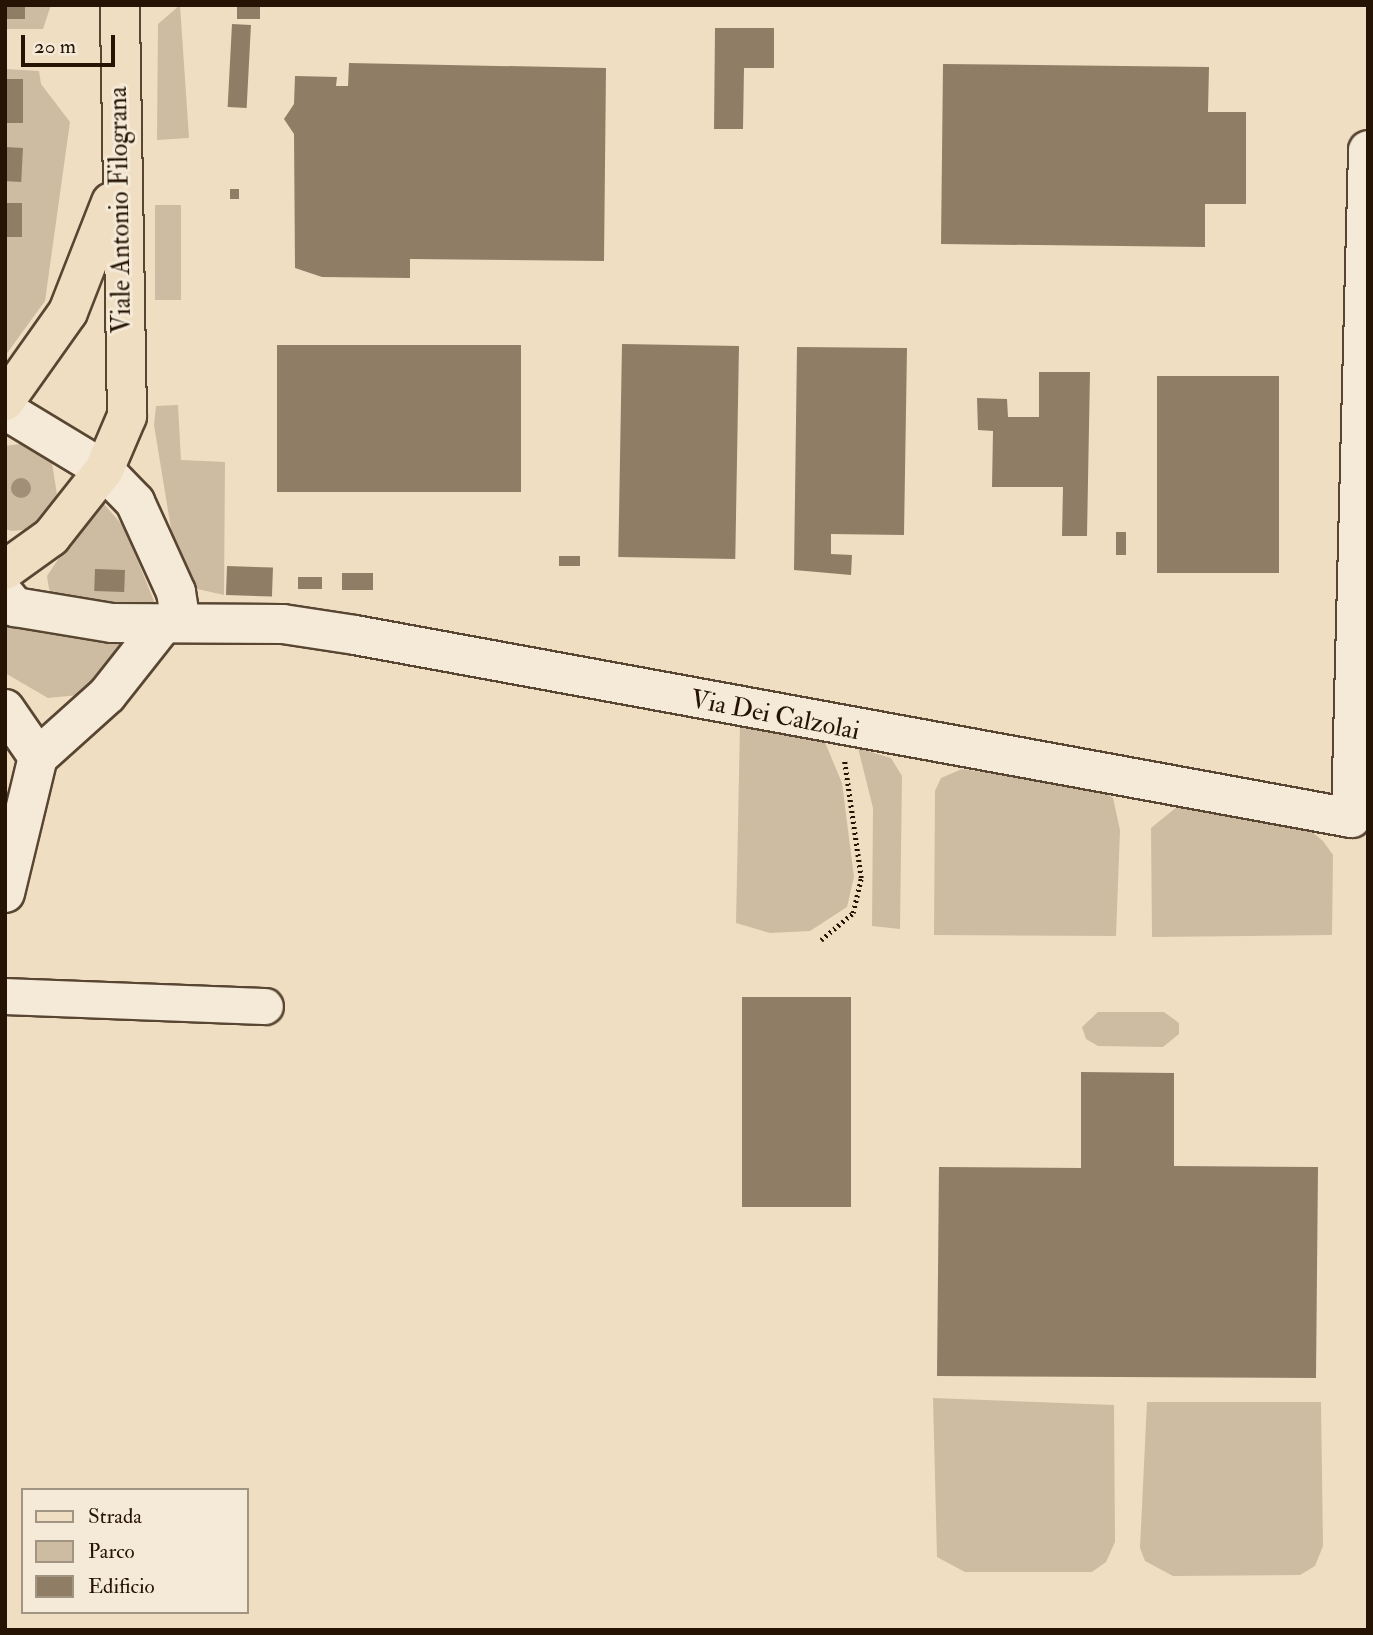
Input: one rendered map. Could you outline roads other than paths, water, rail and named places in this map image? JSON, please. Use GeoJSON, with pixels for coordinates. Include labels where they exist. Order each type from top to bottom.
{"type":"FeatureCollection","features":[{"type":"Feature","properties":{"kind":"main road","name":"Viale Antonio Filograna"},"geometry":{"type":"LineString","coordinates":[[104,470],[127,416],[118,184],[120,5]]}},
{"type":"Feature","properties":{"kind":"main road"},"geometry":{"type":"LineString","coordinates":[[5,401],[68,312],[118,184]]}},
{"type":"Feature","properties":{"kind":"main road"},"geometry":{"type":"LineString","coordinates":[[5,570],[51,537],[104,470]]}},
{"type":"Feature","properties":{"kind":"street"},"geometry":{"type":"LineString","coordinates":[[1359,820],[1368,150]]}},
{"type":"Feature","properties":{"kind":"street"},"geometry":{"type":"LineString","coordinates":[[5,410],[104,470],[135,502],[176,592],[171,626],[107,695],[38,757],[5,893]]}},
{"type":"Feature","properties":{"kind":"street","name":"Via Dei Calzolai"},"geometry":{"type":"LineString","coordinates":[[5,595],[15,607],[171,626],[282,624],[355,635],[835,728],[1359,820]]}},
{"type":"Feature","properties":{"kind":"street"},"geometry":{"type":"LineString","coordinates":[[5,709],[38,757]]}},
{"type":"Feature","properties":{"kind":"street"},"geometry":{"type":"LineString","coordinates":[[5,996],[265,1006]]}}]}
